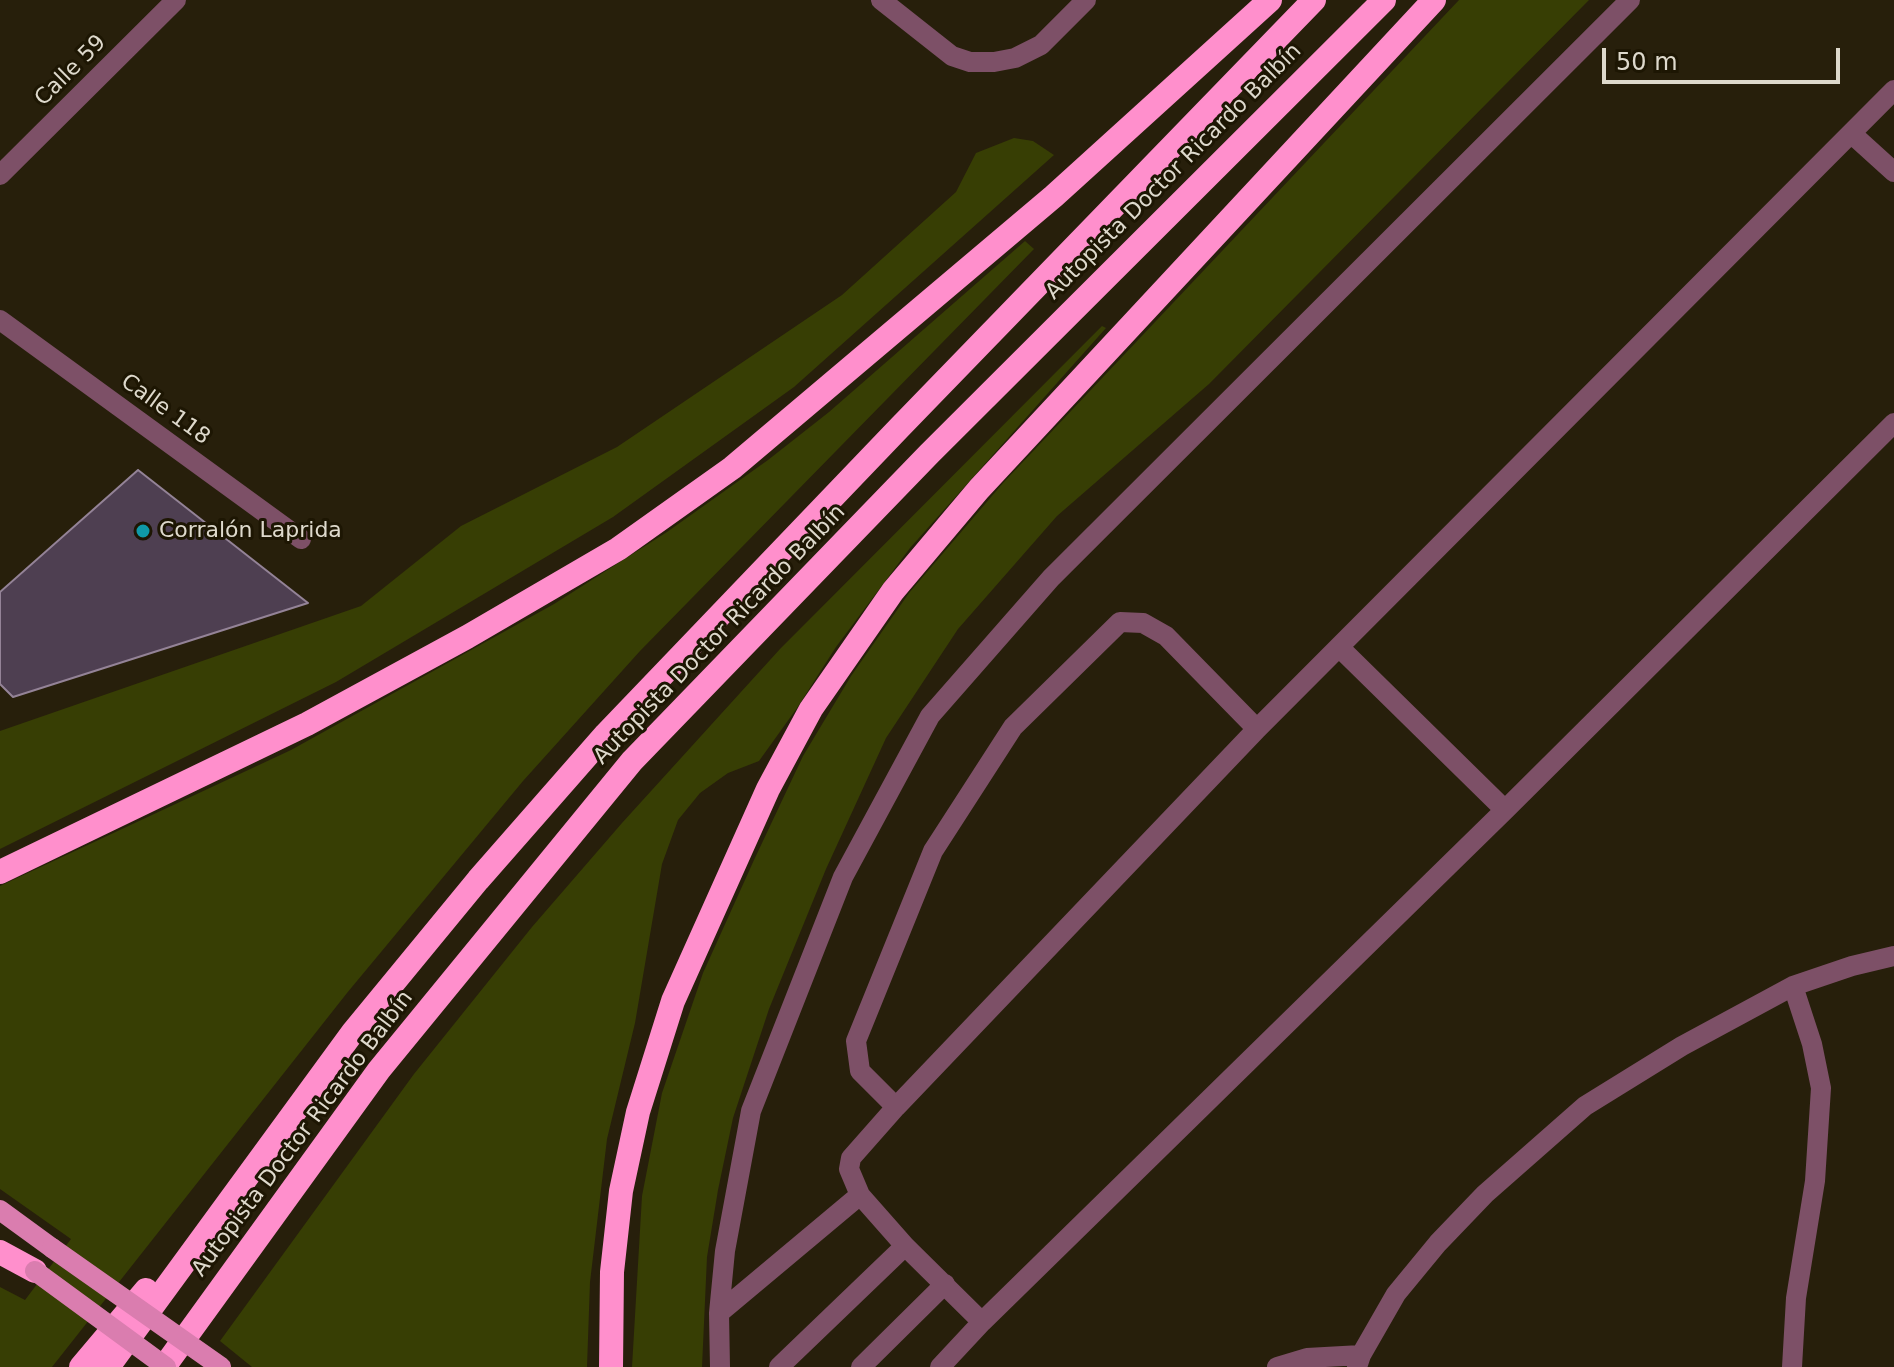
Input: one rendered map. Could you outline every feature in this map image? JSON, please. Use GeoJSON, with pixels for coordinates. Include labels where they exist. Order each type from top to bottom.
{"type":"FeatureCollection","features":[{"type":"Feature","properties":{"kind":"highway"},"geometry":{"type":"LineString","coordinates":[[0,872],[307,724],[467,637],[618,549],[732,468],[1054,196],[1270,0]]}},
{"type":"Feature","properties":{"kind":"highway","name":"Autopista Doctor Ricardo Balbín"},"geometry":{"type":"LineString","coordinates":[[108,1367],[372,1009],[478,880],[606,734],[1314,0]]}},
{"type":"Feature","properties":{"kind":"highway","name":"Autopista Doctor Ricardo Balbín"},"geometry":{"type":"LineString","coordinates":[[165,1367],[379,1070],[632,761],[929,454],[1384,0]]}},
{"type":"Feature","properties":{"kind":"highway"},"geometry":{"type":"LineString","coordinates":[[611,1367],[612,1272],[621,1191],[638,1112],[673,1001],[768,789],[811,709],[893,591],[979,489],[1434,0]]}},
{"type":"Feature","properties":{"kind":"highway"},"geometry":{"type":"LineString","coordinates":[[81,1367],[277,1135]]}},
{"type":"Feature","properties":{"kind":"highway"},"geometry":{"type":"LineString","coordinates":[[0,1252],[35,1271]]}},
{"type":"Feature","properties":{"kind":"main road"},"geometry":{"type":"LineString","coordinates":[[0,1210],[221,1367]]}},
{"type":"Feature","properties":{"kind":"main road"},"geometry":{"type":"LineString","coordinates":[[0,1245],[165,1367]]}},
{"type":"Feature","properties":{"kind":"street","name":"Calle 59"},"geometry":{"type":"LineString","coordinates":[[0,175],[176,0]]}},
{"type":"Feature","properties":{"kind":"street"},"geometry":{"type":"LineString","coordinates":[[881,0],[952,56],[970,62],[1015,58],[1041,45],[1086,0]]}},
{"type":"Feature","properties":{"kind":"street"},"geometry":{"type":"LineString","coordinates":[[720,1367],[719,1313],[725,1251],[751,1111],[843,877],[930,716],[1051,578],[1630,0]]}},
{"type":"Feature","properties":{"kind":"street"},"geometry":{"type":"LineString","coordinates":[[982,1322],[905,1246],[860,1195],[849,1169],[851,1158],[1257,729],[1894,90]]}},
{"type":"Feature","properties":{"kind":"street"},"geometry":{"type":"LineString","coordinates":[[1852,134],[1894,172]]}},
{"type":"Feature","properties":{"kind":"street","name":"Calle 118"},"geometry":{"type":"LineString","coordinates":[[0,320],[301,539]]}},
{"type":"Feature","properties":{"kind":"street"},"geometry":{"type":"LineString","coordinates":[[940,1367],[982,1322],[1505,810],[1894,423]]}},
{"type":"Feature","properties":{"kind":"street"},"geometry":{"type":"LineString","coordinates":[[896,1107],[860,1071],[856,1041],[933,851],[1013,727],[1120,622],[1143,623],[1166,636],[1257,729]]}},
{"type":"Feature","properties":{"kind":"street"},"geometry":{"type":"LineString","coordinates":[[1339,647],[1505,810]]}},
{"type":"Feature","properties":{"kind":"street"},"geometry":{"type":"LineString","coordinates":[[1277,1367],[1307,1358],[1359,1361],[1396,1294],[1438,1243],[1485,1194],[1585,1106],[1682,1046],[1793,986],[1894,956]]}},
{"type":"Feature","properties":{"kind":"street"},"geometry":{"type":"LineString","coordinates":[[1792,1367],[1796,1298],[1815,1181],[1821,1088],[1812,1044],[1793,986]]}},
{"type":"Feature","properties":{"kind":"street"},"geometry":{"type":"LineString","coordinates":[[719,1313],[860,1195]]}},
{"type":"Feature","properties":{"kind":"street"},"geometry":{"type":"LineString","coordinates":[[779,1367],[905,1246]]}},
{"type":"Feature","properties":{"kind":"street"},"geometry":{"type":"LineString","coordinates":[[861,1367],[945,1284]]}},
{"type":"Feature","properties":{"kind":"green space"},"geometry":{"type":"Polygon","coordinates":[[[1459,0],[1589,0],[1209,384],[1057,516],[958,629],[886,738],[826,869],[769,1009],[733,1118],[718,1190],[707,1257],[702,1367],[632,1367],[642,1196],[662,1093],[703,973],[754,860],[803,756],[851,676],[909,593],[1003,483],[1459,0]]]}},
{"type":"Feature","properties":{"kind":"green space"},"geometry":{"type":"Polygon","coordinates":[[[1014,138],[1033,141],[1054,155],[794,387],[613,517],[336,682],[0,849],[0,731],[361,606],[461,526],[617,447],[842,295],[956,192],[976,153],[1014,138]]]}},
{"type":"Feature","properties":{"kind":"green space"},"geometry":{"type":"Polygon","coordinates":[[[1025,241],[1034,249],[640,651],[523,781],[347,993],[52,1367],[0,1367],[0,1287],[25,1300],[71,1239],[0,1189],[0,886],[291,750],[554,604],[667,532],[768,460],[829,412],[1025,241]]]}},
{"type":"Feature","properties":{"kind":"green space"},"geometry":{"type":"Polygon","coordinates":[[[1102,326],[1106,328],[910,548],[836,647],[759,761],[728,773],[700,793],[678,820],[662,864],[635,1023],[607,1139],[590,1282],[587,1367],[252,1367],[220,1341],[414,1074],[532,927],[622,823],[780,649],[1102,326]]]}},
{"type":"Feature","properties":{"kind":"building","name":"Corralón Laprida"},"geometry":{"type":"Polygon","coordinates":[[[138,470],[308,603],[13,697],[0,684],[0,592],[138,470]]]}},
{"type":"Feature","properties":{"kind":"place","name":"Corralón Laprida"},"geometry":{"type":"Point","coordinates":[143,531]}}]}
